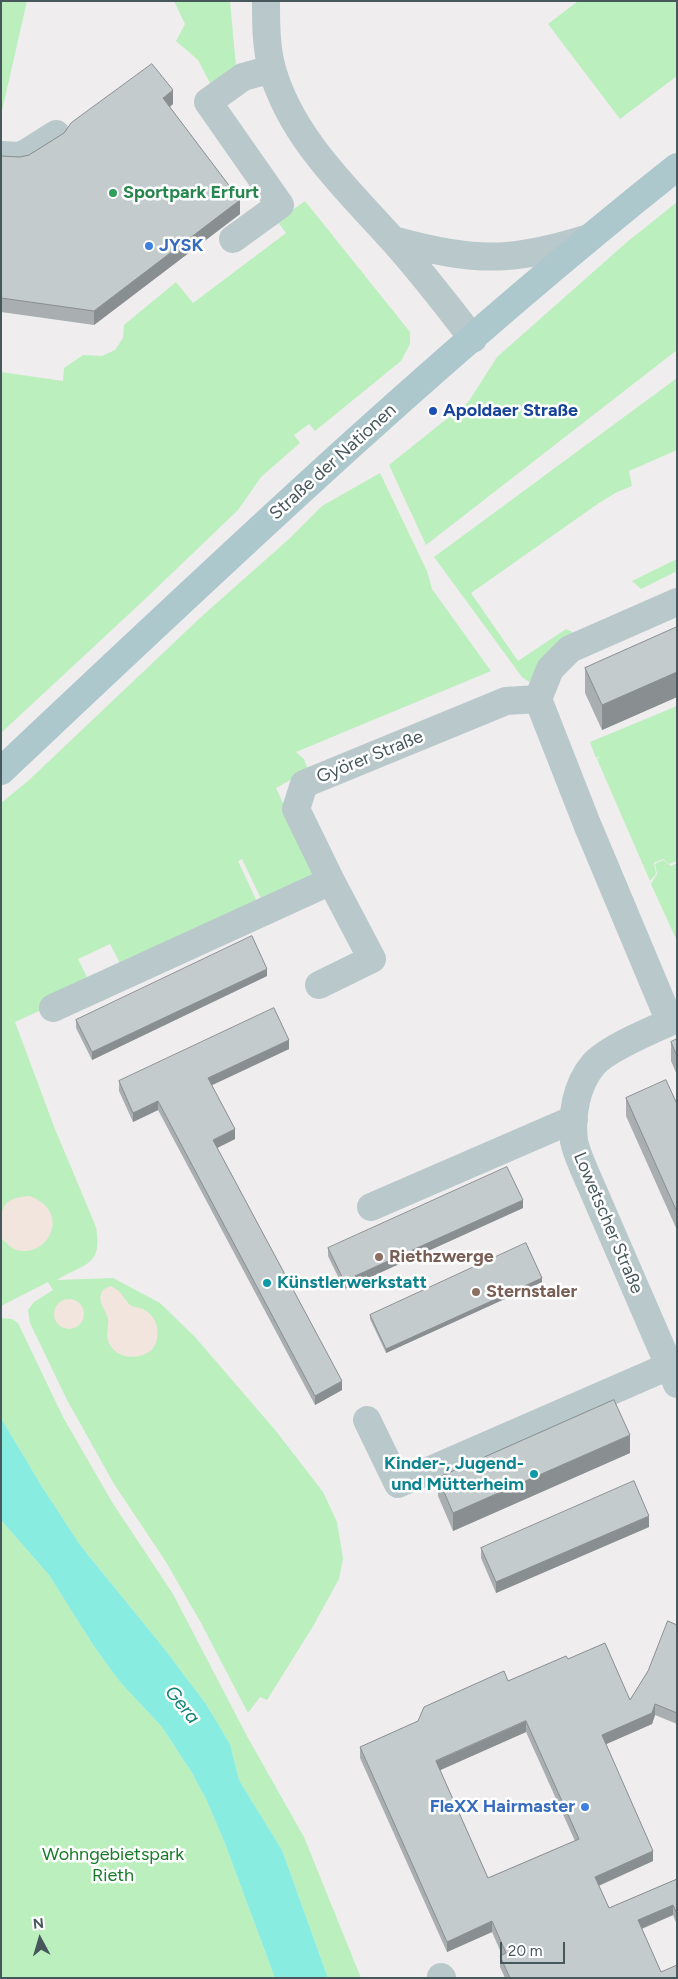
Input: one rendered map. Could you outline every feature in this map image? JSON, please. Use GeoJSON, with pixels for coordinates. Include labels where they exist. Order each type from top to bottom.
{"type":"FeatureCollection","features":[{"type":"Feature","properties":{"kind":"main road","name":"Straße der Nationen"},"geometry":{"type":"LineString","coordinates":[[1,771],[321,472],[586,239],[677,168]]}},
{"type":"Feature","properties":{"kind":"street"},"geometry":{"type":"LineString","coordinates":[[266,1],[266,30],[272,69],[284,100],[311,146],[330,171],[393,240],[472,339]]}},
{"type":"Feature","properties":{"kind":"street"},"geometry":{"type":"LineString","coordinates":[[233,239],[280,205],[208,102],[243,77],[272,69]]}},
{"type":"Feature","properties":{"kind":"street"},"geometry":{"type":"LineString","coordinates":[[1,155],[20,156],[56,134]]}},
{"type":"Feature","properties":{"kind":"street"},"geometry":{"type":"LineString","coordinates":[[393,240],[431,250],[495,257],[550,250],[586,239]]}},
{"type":"Feature","properties":{"kind":"street"},"geometry":{"type":"LineString","coordinates":[[674,1020],[587,824],[538,699],[550,669],[570,649],[677,602]]}},
{"type":"Feature","properties":{"kind":"street","name":"Györer Straße"},"geometry":{"type":"LineString","coordinates":[[319,985],[372,959],[330,881],[296,809],[304,784],[506,701],[538,699]]}},
{"type":"Feature","properties":{"kind":"street"},"geometry":{"type":"LineString","coordinates":[[53,1008],[330,881]]}},
{"type":"Feature","properties":{"kind":"street","name":"Lowetscher Straße"},"geometry":{"type":"LineString","coordinates":[[673,1375],[583,1166],[574,1142],[574,1119],[579,1089],[593,1064],[612,1050],[674,1020]]}},
{"type":"Feature","properties":{"kind":"street"},"geometry":{"type":"LineString","coordinates":[[370,1207],[574,1119]]}},
{"type":"Feature","properties":{"kind":"street"},"geometry":{"type":"LineString","coordinates":[[367,1420],[398,1484],[673,1375]]}},
{"type":"Feature","properties":{"kind":"green space"},"geometry":{"type":"Polygon","coordinates":[[[1,1],[27,1],[1,115],[1,1]]]}},
{"type":"Feature","properties":{"kind":"green space"},"geometry":{"type":"Polygon","coordinates":[[[174,1],[230,1],[236,66],[211,85],[198,60],[176,41],[185,24],[174,1]]]}},
{"type":"Feature","properties":{"kind":"green space"},"geometry":{"type":"Polygon","coordinates":[[[578,1],[677,1],[677,76],[620,119],[548,24],[578,1]]]}},
{"type":"Feature","properties":{"kind":"green space"},"geometry":{"type":"Polygon","coordinates":[[[305,201],[410,332],[410,344],[401,361],[315,431],[309,424],[294,435],[300,443],[261,477],[238,510],[1,733],[1,372],[63,381],[64,368],[83,355],[102,356],[115,350],[123,338],[124,325],[176,282],[193,303],[286,233],[277,221],[305,201]]]}},
{"type":"Feature","properties":{"kind":"green space"},"geometry":{"type":"Polygon","coordinates":[[[677,202],[677,350],[426,545],[389,465],[458,412],[469,401],[497,357],[627,242],[677,202]]]}},
{"type":"Feature","properties":{"kind":"green space"},"geometry":{"type":"Polygon","coordinates":[[[677,378],[677,450],[629,471],[632,486],[617,492],[599,503],[471,593],[518,661],[566,629],[576,634],[547,661],[529,682],[522,677],[434,557],[677,378]]]}},
{"type":"Feature","properties":{"kind":"green space"},"geometry":{"type":"Polygon","coordinates":[[[380,473],[427,571],[432,589],[491,671],[296,752],[304,759],[308,770],[276,788],[314,870],[307,883],[264,905],[242,859],[238,861],[260,908],[123,969],[110,944],[78,959],[90,983],[54,1004],[15,1022],[55,1129],[96,1227],[97,1250],[94,1257],[83,1266],[57,1280],[113,1278],[160,1303],[195,1337],[276,1431],[323,1492],[337,1522],[343,1558],[339,1579],[312,1628],[267,1700],[260,1697],[248,1713],[201,1623],[166,1562],[114,1484],[67,1400],[30,1323],[28,1310],[34,1302],[53,1290],[48,1282],[1,1306],[1,803],[28,781],[201,617],[290,538],[322,506],[380,473]]]}},
{"type":"Feature","properties":{"kind":"green space"},"geometry":{"type":"Polygon","coordinates":[[[677,559],[677,571],[641,589],[632,581],[677,559]]]}},
{"type":"Feature","properties":{"kind":"green space"},"geometry":{"type":"Polygon","coordinates":[[[677,706],[677,861],[669,864],[663,859],[654,863],[656,874],[650,881],[597,759],[600,756],[596,758],[590,742],[677,706]]]}},
{"type":"Feature","properties":{"kind":"green space"},"geometry":{"type":"Polygon","coordinates":[[[663,860],[671,866],[677,863],[677,941],[651,884],[657,874],[655,864],[663,860]]]}},
{"type":"Feature","properties":{"kind":"green space"},"geometry":{"type":"Polygon","coordinates":[[[1,1318],[12,1319],[18,1323],[63,1417],[112,1502],[173,1594],[248,1738],[304,1837],[361,1978],[328,1978],[282,1850],[239,1780],[230,1744],[206,1704],[163,1647],[80,1545],[1,1418],[1,1318]]]}},
{"type":"Feature","properties":{"kind":"green space","name":"Wohngebietspark Rieth"},"geometry":{"type":"Polygon","coordinates":[[[1,1520],[49,1575],[93,1645],[120,1682],[162,1727],[192,1773],[206,1799],[224,1841],[275,1978],[1,1978],[1,1520]]]}},
{"type":"Feature","properties":{"kind":"sand"},"geometry":{"type":"Polygon","coordinates":[[[29,1196],[43,1203],[50,1212],[53,1223],[51,1233],[45,1242],[37,1248],[26,1251],[14,1249],[2,1239],[1,1216],[8,1202],[16,1198],[29,1196]]]}},
{"type":"Feature","properties":{"kind":"sand"},"geometry":{"type":"Polygon","coordinates":[[[110,1286],[119,1291],[129,1304],[151,1314],[157,1329],[157,1340],[149,1352],[134,1357],[121,1355],[111,1347],[107,1334],[108,1319],[100,1297],[103,1290],[110,1286]]]}},
{"type":"Feature","properties":{"kind":"sand"},"geometry":{"type":"Polygon","coordinates":[[[69,1299],[80,1303],[84,1314],[80,1325],[69,1329],[58,1325],[54,1314],[58,1303],[69,1299]]]}},
{"type":"Feature","properties":{"kind":"water","name":"Gera"},"geometry":{"type":"Polygon","coordinates":[[[1,1418],[80,1545],[163,1647],[206,1704],[230,1744],[239,1780],[282,1850],[328,1978],[275,1978],[224,1841],[206,1799],[192,1773],[162,1727],[120,1682],[93,1645],[49,1575],[1,1520],[1,1418]]]}},
{"type":"Feature","properties":{"kind":"building","name":"Sportpark Erfurt"},"geometry":{"type":"Polygon","coordinates":[[[152,64],[173,90],[163,98],[240,200],[94,311],[1,298],[1,156],[20,157],[29,155],[64,133],[71,123],[152,64]]]}},
{"type":"Feature","properties":{"kind":"building"},"geometry":{"type":"Polygon","coordinates":[[[677,627],[677,672],[602,705],[585,668],[677,627]]]}},
{"type":"Feature","properties":{"kind":"building"},"geometry":{"type":"Polygon","coordinates":[[[252,936],[267,969],[92,1052],[76,1020],[252,936]]]}},
{"type":"Feature","properties":{"kind":"building"},"geometry":{"type":"Polygon","coordinates":[[[274,1008],[289,1040],[208,1078],[235,1129],[213,1140],[342,1381],[315,1396],[158,1101],[133,1113],[119,1081],[274,1008]]]}},
{"type":"Feature","properties":{"kind":"building"},"geometry":{"type":"Polygon","coordinates":[[[677,1039],[677,1056],[671,1042],[677,1039]]]}},
{"type":"Feature","properties":{"kind":"building"},"geometry":{"type":"Polygon","coordinates":[[[666,1080],[677,1104],[677,1212],[626,1098],[666,1080]]]}},
{"type":"Feature","properties":{"kind":"building"},"geometry":{"type":"Polygon","coordinates":[[[507,1167],[523,1200],[344,1281],[328,1248],[507,1167]]]}},
{"type":"Feature","properties":{"kind":"building"},"geometry":{"type":"Polygon","coordinates":[[[526,1243],[542,1278],[386,1349],[370,1315],[526,1243]]]}},
{"type":"Feature","properties":{"kind":"building"},"geometry":{"type":"Polygon","coordinates":[[[614,1400],[630,1435],[453,1513],[438,1478],[614,1400]]]}},
{"type":"Feature","properties":{"kind":"building"},"geometry":{"type":"Polygon","coordinates":[[[634,1481],[649,1516],[496,1582],[481,1548],[634,1481]]]}},
{"type":"Feature","properties":{"kind":"building"},"geometry":{"type":"Polygon","coordinates":[[[668,1621],[677,1625],[677,1713],[655,1704],[652,1713],[602,1735],[653,1851],[595,1877],[609,1908],[677,1879],[677,1914],[673,1905],[638,1920],[661,1972],[677,1965],[677,1978],[510,1978],[500,1956],[506,1953],[492,1921],[447,1942],[360,1747],[418,1721],[424,1707],[504,1671],[508,1681],[566,1656],[568,1659],[605,1643],[630,1700],[648,1671],[668,1621]],[[526,1721],[436,1761],[488,1878],[579,1839],[526,1721]]]}},
{"type":"Feature","properties":{"kind":"place","name":"Sportpark Erfurt"},"geometry":{"type":"Point","coordinates":[113,193]}},
{"type":"Feature","properties":{"kind":"place","name":"JYSK"},"geometry":{"type":"Point","coordinates":[149,246]}},
{"type":"Feature","properties":{"kind":"place","name":"Apoldaer Straße"},"geometry":{"type":"Point","coordinates":[433,411]}},
{"type":"Feature","properties":{"kind":"place","name":"Riethzwerge"},"geometry":{"type":"Point","coordinates":[379,1257]}},
{"type":"Feature","properties":{"kind":"place","name":"Künstlerwerkstatt"},"geometry":{"type":"Point","coordinates":[267,1283]}},
{"type":"Feature","properties":{"kind":"place","name":"Sternstaler"},"geometry":{"type":"Point","coordinates":[476,1292]}},
{"type":"Feature","properties":{"kind":"place","name":"Kinder-, Jugend- und Mütterheim"},"geometry":{"type":"Point","coordinates":[534,1474]}},
{"type":"Feature","properties":{"kind":"place","name":"FleXX Hairmaster"},"geometry":{"type":"Point","coordinates":[585,1807]}}]}
